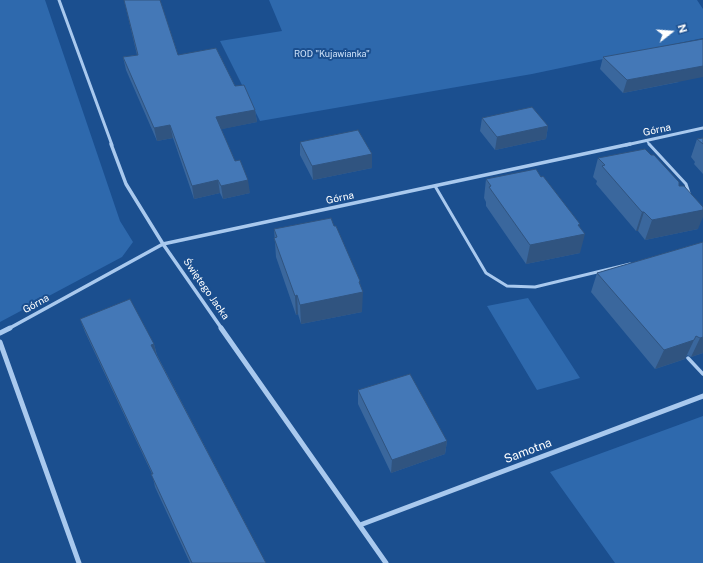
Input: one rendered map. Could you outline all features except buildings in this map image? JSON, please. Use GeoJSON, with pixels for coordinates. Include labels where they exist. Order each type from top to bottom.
{"type":"FeatureCollection","features":[{"type":"Feature","properties":{"kind":"street","name":"Świętego Jacka"},"geometry":{"type":"LineString","coordinates":[[59,0],[126,184],[163,244],[386,563]]}},
{"type":"Feature","properties":{"kind":"street","name":"Górna"},"geometry":{"type":"LineString","coordinates":[[0,333],[163,244],[703,128]]}},
{"type":"Feature","properties":{"kind":"street"},"geometry":{"type":"LineString","coordinates":[[0,342],[79,563]]}},
{"type":"Feature","properties":{"kind":"street","name":"Samotna"},"geometry":{"type":"LineString","coordinates":[[360,525],[703,396]]}},
{"type":"Feature","properties":{"kind":"lane"},"geometry":{"type":"LineString","coordinates":[[646,140],[686,184],[691,195],[688,200]]}},
{"type":"Feature","properties":{"kind":"lane"},"geometry":{"type":"LineString","coordinates":[[435,186],[486,273],[507,286],[535,287],[634,263]]}},
{"type":"Feature","properties":{"kind":"lane"},"geometry":{"type":"LineString","coordinates":[[688,358],[703,374]]}},
{"type":"Feature","properties":{"kind":"green space"},"geometry":{"type":"Polygon","coordinates":[[[0,0],[45,0],[120,221],[133,242],[122,257],[0,322],[0,0]]]}},
{"type":"Feature","properties":{"kind":"green space","name":"ROD \"Kujawianka\""},"geometry":{"type":"Polygon","coordinates":[[[269,0],[697,0],[703,9],[703,38],[532,74],[260,121],[220,41],[282,31],[269,0]]]}},
{"type":"Feature","properties":{"kind":"green space"},"geometry":{"type":"Polygon","coordinates":[[[528,298],[580,378],[537,390],[487,306],[528,298]]]}},
{"type":"Feature","properties":{"kind":"green space"},"geometry":{"type":"Polygon","coordinates":[[[703,416],[703,563],[615,563],[550,472],[703,416]]]}}]}
